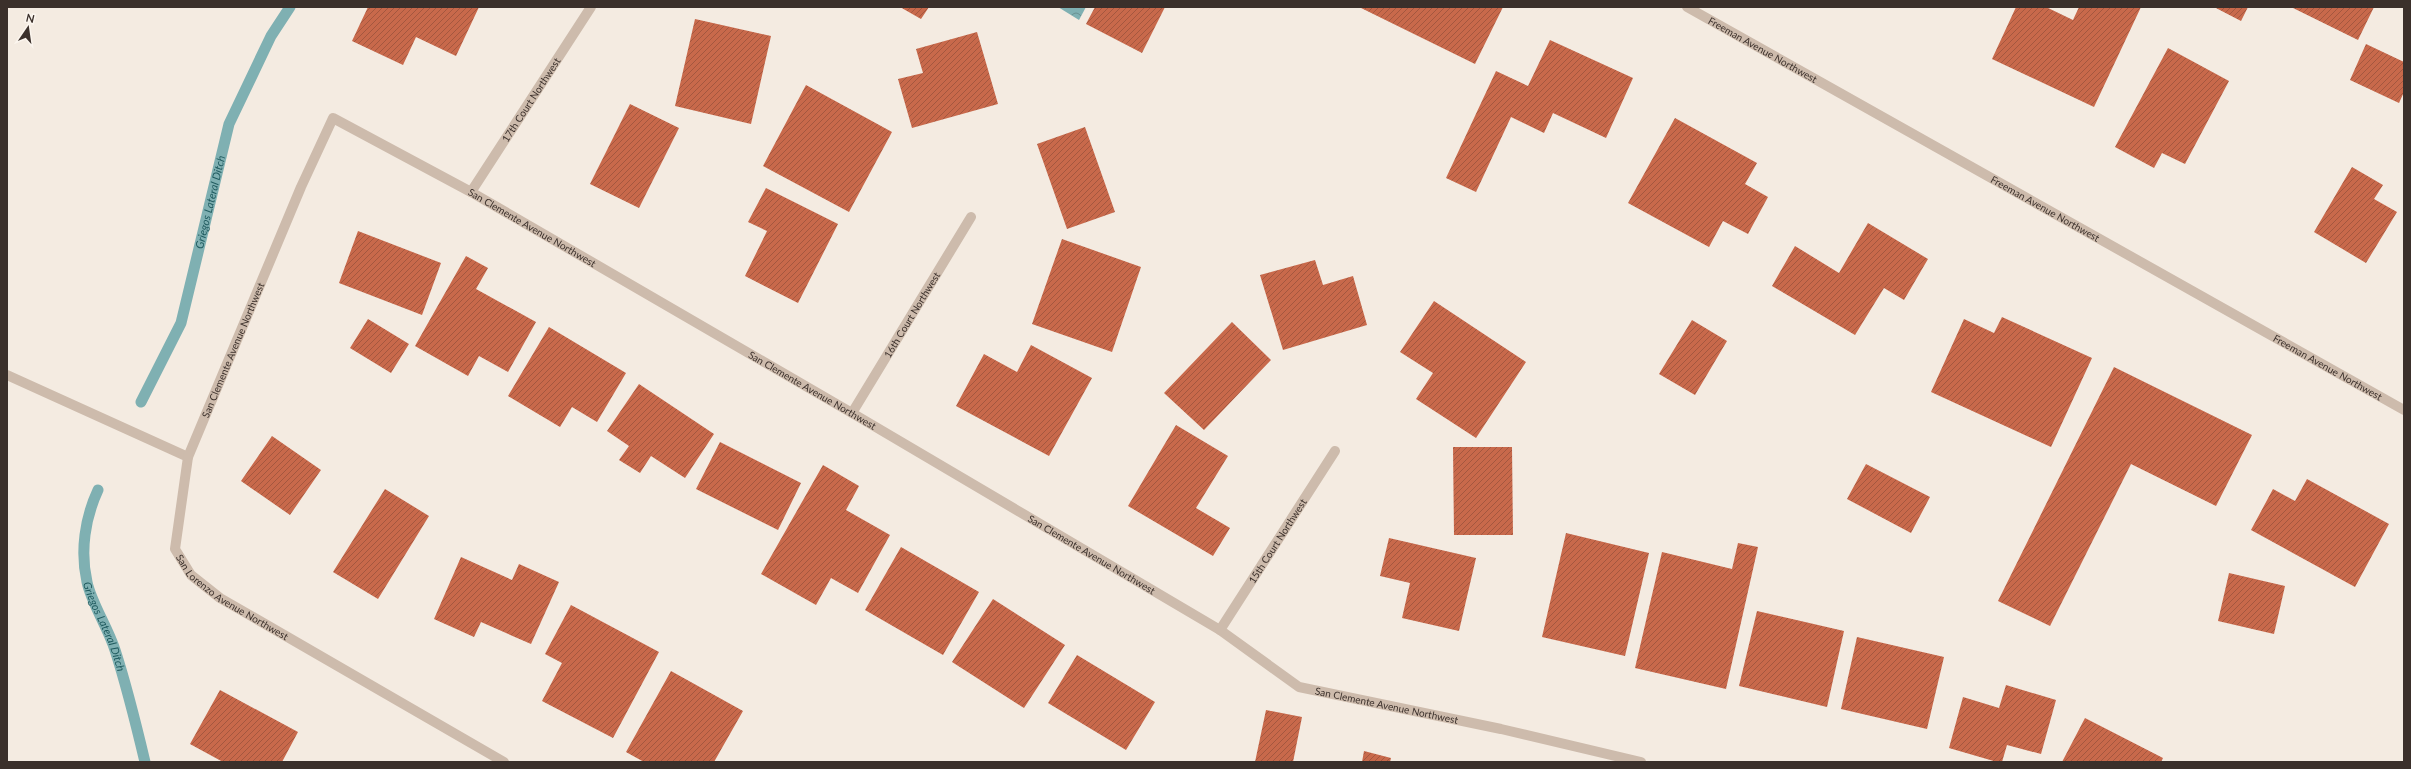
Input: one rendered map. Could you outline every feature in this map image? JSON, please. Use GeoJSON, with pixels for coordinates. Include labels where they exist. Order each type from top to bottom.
{"type":"FeatureCollection","features":[{"type":"Feature","properties":{"kind":"street","name":"17th Court Northwest"},"geometry":{"type":"LineString","coordinates":[[471,192],[592,7]]}},
{"type":"Feature","properties":{"kind":"street","name":"Freeman Avenue Northwest"},"geometry":{"type":"LineString","coordinates":[[1687,7],[2404,410]]}},
{"type":"Feature","properties":{"kind":"street","name":"San Clemente Avenue Northwest"},"geometry":{"type":"LineString","coordinates":[[188,457],[301,187],[333,118],[471,192],[852,413],[1220,630],[1299,687],[1502,729],[1641,762]]}},
{"type":"Feature","properties":{"kind":"street","name":"16th Court Northwest"},"geometry":{"type":"LineString","coordinates":[[852,413],[971,217]]}},
{"type":"Feature","properties":{"kind":"street"},"geometry":{"type":"LineString","coordinates":[[7,375],[188,457]]}},
{"type":"Feature","properties":{"kind":"street","name":"15th Court Northwest"},"geometry":{"type":"LineString","coordinates":[[1220,630],[1335,451]]}},
{"type":"Feature","properties":{"kind":"street","name":"San Lorenzo Avenue Northwest"},"geometry":{"type":"LineString","coordinates":[[188,457],[175,549],[191,575],[220,598],[504,762]]}},
{"type":"Feature","properties":{"kind":"water"},"geometry":{"type":"Polygon","coordinates":[[[1058,7],[1086,7],[1079,20],[1058,7]]]}},
{"type":"Feature","properties":{"kind":"building"},"geometry":{"type":"Polygon","coordinates":[[[368,7],[479,7],[456,56],[416,37],[403,65],[352,41],[368,7]]]}},
{"type":"Feature","properties":{"kind":"building"},"geometry":{"type":"Polygon","coordinates":[[[900,7],[929,7],[921,19],[900,7]]]}},
{"type":"Feature","properties":{"kind":"building"},"geometry":{"type":"Polygon","coordinates":[[[1095,7],[1165,7],[1142,53],[1086,24],[1095,7]]]}},
{"type":"Feature","properties":{"kind":"building"},"geometry":{"type":"Polygon","coordinates":[[[1359,7],[1503,7],[1475,64],[1359,7]]]}},
{"type":"Feature","properties":{"kind":"building"},"geometry":{"type":"Polygon","coordinates":[[[2016,7],[2046,7],[2073,20],[2079,7],[2141,7],[2094,107],[1992,59],[2016,7]]]}},
{"type":"Feature","properties":{"kind":"building"},"geometry":{"type":"Polygon","coordinates":[[[2214,7],[2248,7],[2241,21],[2214,7]]]}},
{"type":"Feature","properties":{"kind":"building"},"geometry":{"type":"Polygon","coordinates":[[[2291,7],[2374,7],[2358,40],[2291,7]]]}},
{"type":"Feature","properties":{"kind":"building"},"geometry":{"type":"Polygon","coordinates":[[[695,19],[771,36],[751,124],[675,106],[695,19]]]}},
{"type":"Feature","properties":{"kind":"building"},"geometry":{"type":"Polygon","coordinates":[[[977,32],[998,104],[912,128],[898,79],[923,73],[916,49],[977,32]]]}},
{"type":"Feature","properties":{"kind":"building"},"geometry":{"type":"Polygon","coordinates":[[[1550,40],[1633,78],[1606,138],[1553,113],[1544,133],[1511,117],[1476,192],[1446,178],[1496,71],[1528,86],[1550,40]]]}},
{"type":"Feature","properties":{"kind":"building"},"geometry":{"type":"Polygon","coordinates":[[[2366,44],[2404,62],[2404,92],[2399,103],[2350,80],[2366,44]]]}},
{"type":"Feature","properties":{"kind":"building"},"geometry":{"type":"Polygon","coordinates":[[[2168,48],[2229,81],[2185,164],[2162,153],[2154,168],[2115,147],[2168,48]]]}},
{"type":"Feature","properties":{"kind":"building"},"geometry":{"type":"Polygon","coordinates":[[[806,85],[892,132],[849,212],[763,166],[806,85]]]}},
{"type":"Feature","properties":{"kind":"building"},"geometry":{"type":"Polygon","coordinates":[[[630,104],[679,128],[639,208],[590,184],[630,104]]]}},
{"type":"Feature","properties":{"kind":"building"},"geometry":{"type":"Polygon","coordinates":[[[1675,118],[1757,163],[1745,184],[1768,197],[1748,234],[1723,221],[1709,247],[1628,203],[1675,118]]]}},
{"type":"Feature","properties":{"kind":"building"},"geometry":{"type":"Polygon","coordinates":[[[1085,127],[1115,212],[1067,229],[1037,144],[1085,127]]]}},
{"type":"Feature","properties":{"kind":"building"},"geometry":{"type":"Polygon","coordinates":[[[2352,167],[2383,185],[2374,199],[2397,212],[2366,263],[2314,232],[2352,167]]]}},
{"type":"Feature","properties":{"kind":"building"},"geometry":{"type":"Polygon","coordinates":[[[766,188],[838,224],[798,303],[745,276],[767,231],[748,222],[766,188]]]}},
{"type":"Feature","properties":{"kind":"building"},"geometry":{"type":"Polygon","coordinates":[[[1868,223],[1928,259],[1904,300],[1884,288],[1855,335],[1772,286],[1795,246],[1839,273],[1868,223]]]}},
{"type":"Feature","properties":{"kind":"building"},"geometry":{"type":"Polygon","coordinates":[[[358,231],[441,263],[422,315],[339,283],[358,231]]]}},
{"type":"Feature","properties":{"kind":"building"},"geometry":{"type":"Polygon","coordinates":[[[1062,239],[1141,267],[1112,352],[1032,324],[1062,239]]]}},
{"type":"Feature","properties":{"kind":"building"},"geometry":{"type":"Polygon","coordinates":[[[466,256],[488,268],[476,289],[536,322],[508,372],[479,356],[468,376],[415,346],[466,256]]]}},
{"type":"Feature","properties":{"kind":"building"},"geometry":{"type":"Polygon","coordinates":[[[1315,260],[1323,285],[1353,276],[1367,325],[1283,350],[1260,275],[1315,260]]]}},
{"type":"Feature","properties":{"kind":"building"},"geometry":{"type":"Polygon","coordinates":[[[1434,301],[1526,362],[1476,438],[1416,399],[1433,373],[1400,352],[1434,301]]]}},
{"type":"Feature","properties":{"kind":"building"},"geometry":{"type":"Polygon","coordinates":[[[2002,317],[2092,358],[2051,447],[1931,392],[1964,319],[1994,333],[2002,317]]]}},
{"type":"Feature","properties":{"kind":"building"},"geometry":{"type":"Polygon","coordinates":[[[368,319],[409,344],[391,373],[350,348],[368,319]]]}},
{"type":"Feature","properties":{"kind":"building"},"geometry":{"type":"Polygon","coordinates":[[[1692,320],[1727,341],[1695,395],[1659,374],[1692,320]]]}},
{"type":"Feature","properties":{"kind":"building"},"geometry":{"type":"Polygon","coordinates":[[[1232,322],[1271,360],[1204,430],[1164,393],[1232,322]]]}},
{"type":"Feature","properties":{"kind":"building"},"geometry":{"type":"Polygon","coordinates":[[[549,327],[626,373],[597,422],[572,407],[560,427],[508,396],[549,327]]]}},
{"type":"Feature","properties":{"kind":"building"},"geometry":{"type":"Polygon","coordinates":[[[1031,345],[1092,378],[1049,456],[956,406],[984,354],[1017,372],[1031,345]]]}},
{"type":"Feature","properties":{"kind":"building"},"geometry":{"type":"Polygon","coordinates":[[[2114,367],[2252,435],[2216,506],[2131,464],[2050,626],[1998,601],[2114,367]]]}},
{"type":"Feature","properties":{"kind":"building"},"geometry":{"type":"Polygon","coordinates":[[[639,384],[714,434],[685,478],[651,456],[640,473],[619,460],[629,446],[607,431],[639,384]]]}},
{"type":"Feature","properties":{"kind":"building"},"geometry":{"type":"Polygon","coordinates":[[[1176,425],[1228,456],[1196,508],[1230,528],[1213,556],[1128,506],[1176,425]]]}},
{"type":"Feature","properties":{"kind":"building"},"geometry":{"type":"Polygon","coordinates":[[[272,436],[321,470],[290,515],[241,481],[272,436]]]}},
{"type":"Feature","properties":{"kind":"building"},"geometry":{"type":"Polygon","coordinates":[[[720,442],[801,483],[778,530],[696,489],[720,442]]]}},
{"type":"Feature","properties":{"kind":"building"},"geometry":{"type":"Polygon","coordinates":[[[1453,447],[1512,447],[1513,535],[1454,535],[1453,447]]]}},
{"type":"Feature","properties":{"kind":"building"},"geometry":{"type":"Polygon","coordinates":[[[1866,464],[1930,497],[1911,533],[1847,499],[1866,464]]]}},
{"type":"Feature","properties":{"kind":"building"},"geometry":{"type":"Polygon","coordinates":[[[823,465],[859,486],[846,510],[890,535],[858,593],[831,578],[816,605],[761,574],[823,465]]]}},
{"type":"Feature","properties":{"kind":"building"},"geometry":{"type":"Polygon","coordinates":[[[2307,479],[2389,524],[2355,587],[2251,530],[2273,489],[2295,501],[2307,479]]]}},
{"type":"Feature","properties":{"kind":"building"},"geometry":{"type":"Polygon","coordinates":[[[385,489],[429,516],[378,599],[333,572],[385,489]]]}},
{"type":"Feature","properties":{"kind":"building"},"geometry":{"type":"Polygon","coordinates":[[[1566,533],[1649,553],[1625,656],[1542,637],[1566,533]]]}},
{"type":"Feature","properties":{"kind":"building"},"geometry":{"type":"Polygon","coordinates":[[[1389,538],[1476,558],[1459,631],[1402,618],[1410,583],[1380,576],[1389,538]]]}},
{"type":"Feature","properties":{"kind":"building"},"geometry":{"type":"Polygon","coordinates":[[[1738,543],[1758,547],[1726,689],[1635,668],[1662,552],[1732,569],[1738,543]]]}},
{"type":"Feature","properties":{"kind":"building"},"geometry":{"type":"Polygon","coordinates":[[[901,547],[979,592],[943,655],[865,610],[901,547]]]}},
{"type":"Feature","properties":{"kind":"building"},"geometry":{"type":"Polygon","coordinates":[[[461,557],[512,580],[519,564],[559,582],[531,644],[481,622],[474,637],[434,619],[461,557]]]}},
{"type":"Feature","properties":{"kind":"building"},"geometry":{"type":"Polygon","coordinates":[[[2229,573],[2285,586],[2274,634],[2218,621],[2229,573]]]}},
{"type":"Feature","properties":{"kind":"building"},"geometry":{"type":"Polygon","coordinates":[[[993,599],[1065,645],[1024,708],[952,662],[993,599]]]}},
{"type":"Feature","properties":{"kind":"building"},"geometry":{"type":"Polygon","coordinates":[[[571,605],[659,652],[613,738],[542,701],[562,663],[545,654],[571,605]]]}},
{"type":"Feature","properties":{"kind":"building"},"geometry":{"type":"Polygon","coordinates":[[[1757,611],[1844,631],[1827,707],[1739,686],[1757,611]]]}},
{"type":"Feature","properties":{"kind":"building"},"geometry":{"type":"Polygon","coordinates":[[[1857,637],[1944,657],[1927,729],[1841,709],[1857,637]]]}},
{"type":"Feature","properties":{"kind":"building"},"geometry":{"type":"Polygon","coordinates":[[[1077,655],[1155,702],[1126,750],[1048,703],[1077,655]]]}},
{"type":"Feature","properties":{"kind":"building"},"geometry":{"type":"Polygon","coordinates":[[[671,671],[743,711],[714,762],[644,762],[626,752],[671,671]]]}},
{"type":"Feature","properties":{"kind":"building"},"geometry":{"type":"Polygon","coordinates":[[[2006,685],[2056,700],[2041,754],[2007,745],[2002,762],[1997,762],[1949,748],[1963,697],[1999,708],[2006,685]]]}},
{"type":"Feature","properties":{"kind":"building"},"geometry":{"type":"Polygon","coordinates":[[[220,690],[298,732],[282,762],[223,762],[190,744],[220,690]]]}},
{"type":"Feature","properties":{"kind":"building"},"geometry":{"type":"Polygon","coordinates":[[[1266,710],[1302,717],[1293,762],[1255,762],[1266,710]]]}},
{"type":"Feature","properties":{"kind":"building"},"geometry":{"type":"Polygon","coordinates":[[[2085,718],[2163,758],[2161,762],[2062,762],[2085,718]]]}},
{"type":"Feature","properties":{"kind":"building"},"geometry":{"type":"Polygon","coordinates":[[[1364,751],[1391,758],[1390,762],[1362,762],[1364,751]]]}},
{"type":"Feature","properties":{"kind":"waterway","name":"Griegos Lateral Ditch"},"geometry":{"type":"LineString","coordinates":[[141,402],[181,323],[229,124],[271,36],[290,7]]}},
{"type":"Feature","properties":{"kind":"waterway","name":"Griegos Lateral Ditch"},"geometry":{"type":"LineString","coordinates":[[98,490],[90,512],[85,535],[84,558],[87,582],[92,598],[112,642],[131,706],[145,762]]}}]}
